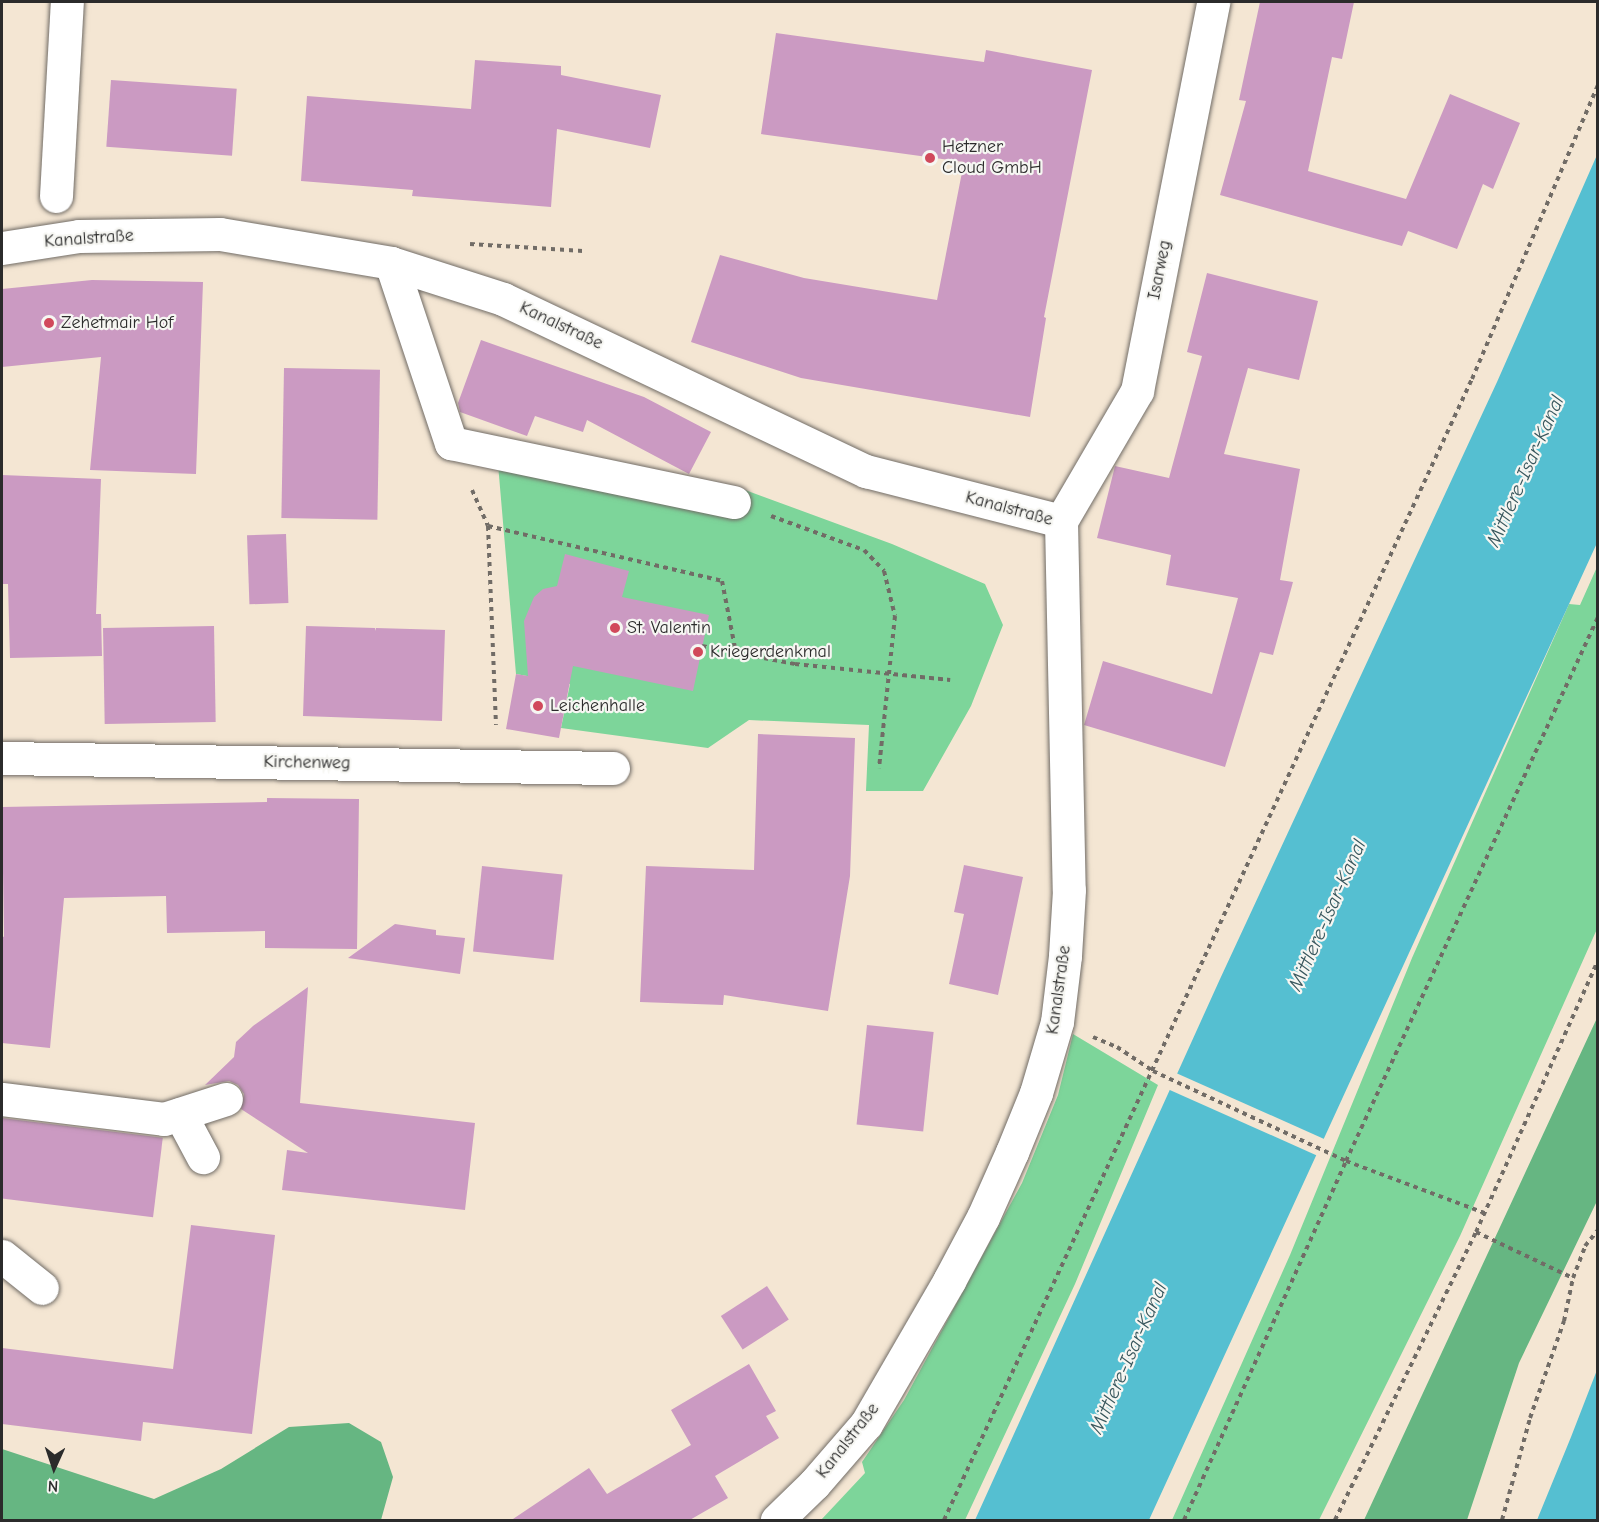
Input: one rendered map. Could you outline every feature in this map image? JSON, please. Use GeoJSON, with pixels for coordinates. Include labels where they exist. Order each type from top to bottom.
{"type":"FeatureCollection","features":[{"type":"Feature","properties":{"kind":"street"},"geometry":{"type":"LineString","coordinates":[[56,196],[67,2]]}},
{"type":"Feature","properties":{"kind":"street","name":"Isarweg"},"geometry":{"type":"LineString","coordinates":[[1061,521],[1137,391],[1213,2]]}},
{"type":"Feature","properties":{"kind":"street","name":"Kanalstraße"},"geometry":{"type":"LineString","coordinates":[[2,248],[79,236],[220,234],[391,263],[503,299],[866,471],[1061,521],[1069,890],[1065,956],[1057,1022],[1036,1093],[1012,1152],[983,1217],[950,1281],[866,1424],[814,1484],[777,1521]]}},
{"type":"Feature","properties":{"kind":"street"},"geometry":{"type":"LineString","coordinates":[[391,263],[451,443],[734,502]]}},
{"type":"Feature","properties":{"kind":"street","name":"Kirchenweg"},"geometry":{"type":"LineString","coordinates":[[2,758],[613,768]]}},
{"type":"Feature","properties":{"kind":"street"},"geometry":{"type":"LineString","coordinates":[[2,1099],[164,1119],[226,1099]]}},
{"type":"Feature","properties":{"kind":"street"},"geometry":{"type":"LineString","coordinates":[[180,1114],[203,1157]]}},
{"type":"Feature","properties":{"kind":"street"},"geometry":{"type":"LineString","coordinates":[[2,1256],[42,1288]]}},
{"type":"Feature","properties":{"kind":"path"},"geometry":{"type":"LineString","coordinates":[[944,1521],[1472,379],[1598,85]]}},
{"type":"Feature","properties":{"kind":"path"},"geometry":{"type":"LineString","coordinates":[[451,443],[488,526],[497,766]]}},
{"type":"Feature","properties":{"kind":"path"},"geometry":{"type":"LineString","coordinates":[[734,502],[864,550],[884,571],[895,616],[891,674],[879,768]]}},
{"type":"Feature","properties":{"kind":"path"},"geometry":{"type":"LineString","coordinates":[[488,526],[722,580],[736,653]]}},
{"type":"Feature","properties":{"kind":"path"},"geometry":{"type":"LineString","coordinates":[[1184,1521],[1346,1161],[1598,617]]}},
{"type":"Feature","properties":{"kind":"path"},"geometry":{"type":"LineString","coordinates":[[702,646],[795,664],[950,680]]}},
{"type":"Feature","properties":{"kind":"path"},"geometry":{"type":"LineString","coordinates":[[1335,1521],[1476,1232],[1598,960]]}},
{"type":"Feature","properties":{"kind":"path"},"geometry":{"type":"LineString","coordinates":[[1057,1022],[1117,1047],[1153,1071],[1346,1161],[1484,1213]]}},
{"type":"Feature","properties":{"kind":"path"},"geometry":{"type":"LineString","coordinates":[[1502,1521],[1530,1418],[1564,1321],[1573,1278],[1585,1246],[1598,1230]]}},
{"type":"Feature","properties":{"kind":"path"},"geometry":{"type":"LineString","coordinates":[[1476,1232],[1573,1278]]}},
{"type":"Feature","properties":{"kind":"green space"},"geometry":{"type":"Polygon","coordinates":[[[498,464],[737,487],[892,544],[985,584],[1003,625],[971,706],[923,791],[866,791],[869,725],[749,720],[708,748],[561,728],[570,684],[516,674],[498,464]]]}},
{"type":"Feature","properties":{"kind":"green space"},"geometry":{"type":"Polygon","coordinates":[[[1597,567],[1597,929],[1460,1236],[1319,1520],[1172,1520],[1290,1255],[1412,958],[1569,604],[1580,605],[1597,567]]]}},
{"type":"Feature","properties":{"kind":"green space"},"geometry":{"type":"Polygon","coordinates":[[[1597,1018],[1597,1201],[1519,1363],[1467,1520],[1364,1520],[1597,1018]]]}},
{"type":"Feature","properties":{"kind":"green space"},"geometry":{"type":"Polygon","coordinates":[[[1073,1034],[1158,1085],[1075,1284],[965,1520],[821,1520],[865,1473],[862,1462],[904,1400],[1022,1183],[1058,1095],[1073,1034]]]}},
{"type":"Feature","properties":{"kind":"green space"},"geometry":{"type":"Polygon","coordinates":[[[349,1423],[381,1442],[393,1477],[381,1520],[2,1520],[2,1449],[154,1499],[221,1469],[289,1427],[349,1423]]]}},
{"type":"Feature","properties":{"kind":"water","name":"Mittlere-Isar-Kanal"},"geometry":{"type":"Polygon","coordinates":[[[1597,155],[1597,543],[1149,1520],[975,1520],[1220,979],[1497,382],[1597,155]]]}},
{"type":"Feature","properties":{"kind":"water"},"geometry":{"type":"Polygon","coordinates":[[[1597,1370],[1597,1520],[1537,1520],[1571,1437],[1597,1370]]]}},
{"type":"Feature","properties":{"kind":"pier"},"geometry":{"type":"Polygon","coordinates":[[[1176,1073],[1326,1140],[1319,1156],[1169,1089],[1176,1073]]]}},
{"type":"Feature","properties":{"kind":"building"},"geometry":{"type":"Polygon","coordinates":[[[1260,2],[1354,2],[1342,59],[1332,57],[1308,171],[1406,199],[1450,94],[1520,123],[1493,189],[1483,184],[1457,249],[1408,231],[1402,246],[1220,195],[1246,101],[1239,100],[1260,2]]]}},
{"type":"Feature","properties":{"kind":"building"},"geometry":{"type":"Polygon","coordinates":[[[776,33],[984,62],[986,50],[1092,70],[1044,317],[1046,318],[1030,417],[801,378],[691,342],[720,255],[804,278],[937,300],[964,162],[761,134],[776,33]]]}},
{"type":"Feature","properties":{"kind":"building"},"geometry":{"type":"Polygon","coordinates":[[[475,60],[561,66],[561,75],[661,95],[650,148],[557,129],[551,207],[412,196],[413,190],[301,181],[307,96],[471,109],[475,60]]]}},
{"type":"Feature","properties":{"kind":"building"},"geometry":{"type":"Polygon","coordinates":[[[111,80],[237,89],[232,156],[106,147],[111,80]]]}},
{"type":"Feature","properties":{"kind":"building"},"geometry":{"type":"Polygon","coordinates":[[[1207,273],[1318,301],[1299,380],[1248,368],[1224,454],[1300,469],[1280,580],[1293,582],[1273,655],[1260,652],[1225,767],[1084,725],[1103,661],[1212,694],[1238,598],[1166,585],[1171,555],[1097,538],[1115,466],[1169,478],[1202,356],[1187,352],[1207,273]]]}},
{"type":"Feature","properties":{"kind":"building"},"geometry":{"type":"Polygon","coordinates":[[[92,280],[203,282],[196,474],[90,470],[101,357],[2,367],[2,289],[92,280]]]}},
{"type":"Feature","properties":{"kind":"building"},"geometry":{"type":"Polygon","coordinates":[[[481,340],[644,397],[711,432],[689,474],[587,420],[583,432],[535,416],[527,436],[460,412],[458,403],[481,340]]]}},
{"type":"Feature","properties":{"kind":"building"},"geometry":{"type":"Polygon","coordinates":[[[284,368],[380,370],[377,520],[281,518],[284,368]]]}},
{"type":"Feature","properties":{"kind":"building"},"geometry":{"type":"Polygon","coordinates":[[[2,475],[101,479],[96,614],[101,614],[102,656],[10,658],[8,584],[2,584],[2,475]]]}},
{"type":"Feature","properties":{"kind":"building"},"geometry":{"type":"Polygon","coordinates":[[[286,534],[288,603],[249,604],[247,535],[286,534]]]}},
{"type":"Feature","properties":{"kind":"building","name":"St. Valentin"},"geometry":{"type":"Polygon","coordinates":[[[565,554],[629,571],[622,597],[709,615],[693,691],[573,666],[559,738],[506,729],[516,674],[528,676],[524,621],[534,597],[543,589],[557,586],[565,554]]]}},
{"type":"Feature","properties":{"kind":"building"},"geometry":{"type":"Polygon","coordinates":[[[214,626],[216,722],[105,724],[103,628],[214,626]]]}},
{"type":"Feature","properties":{"kind":"building"},"geometry":{"type":"Polygon","coordinates":[[[306,626],[375,628],[375,631],[376,628],[445,630],[442,721],[303,716],[306,626]]]}},
{"type":"Feature","properties":{"kind":"building"},"geometry":{"type":"Polygon","coordinates":[[[758,734],[855,738],[850,876],[828,1011],[724,995],[723,1005],[640,1002],[646,866],[754,870],[758,734]]]}},
{"type":"Feature","properties":{"kind":"building"},"geometry":{"type":"Polygon","coordinates":[[[267,798],[359,799],[357,949],[265,948],[265,931],[167,933],[166,896],[64,898],[50,1048],[2,1043],[2,936],[4,937],[2,807],[267,802],[267,798]]]}},
{"type":"Feature","properties":{"kind":"building"},"geometry":{"type":"Polygon","coordinates":[[[964,865],[1023,877],[998,995],[949,984],[964,914],[954,912],[964,865]]]}},
{"type":"Feature","properties":{"kind":"building"},"geometry":{"type":"Polygon","coordinates":[[[482,866],[563,874],[554,960],[473,952],[482,866]]]}},
{"type":"Feature","properties":{"kind":"building"},"geometry":{"type":"Polygon","coordinates":[[[395,924],[436,930],[436,935],[465,938],[460,974],[348,958],[395,924]]]}},
{"type":"Feature","properties":{"kind":"building"},"geometry":{"type":"Polygon","coordinates":[[[308,987],[300,1103],[475,1123],[465,1210],[282,1190],[287,1150],[308,1153],[241,1109],[244,1094],[238,1085],[229,1081],[205,1085],[234,1057],[236,1042],[253,1026],[308,987]]]}},
{"type":"Feature","properties":{"kind":"building"},"geometry":{"type":"Polygon","coordinates":[[[867,1025],[934,1032],[923,1131],[857,1124],[867,1025]]]}},
{"type":"Feature","properties":{"kind":"building"},"geometry":{"type":"Polygon","coordinates":[[[2,1118],[163,1138],[153,1217],[2,1199],[2,1118]]]}},
{"type":"Feature","properties":{"kind":"building"},"geometry":{"type":"Polygon","coordinates":[[[191,1225],[275,1235],[252,1434],[143,1422],[141,1441],[2,1424],[2,1348],[173,1369],[191,1225]]]}},
{"type":"Feature","properties":{"kind":"building"},"geometry":{"type":"Polygon","coordinates":[[[767,1286],[789,1320],[743,1350],[721,1316],[767,1286]]]}},
{"type":"Feature","properties":{"kind":"building"},"geometry":{"type":"Polygon","coordinates":[[[749,1364],[776,1411],[766,1416],[779,1438],[715,1476],[728,1498],[688,1521],[510,1521],[589,1468],[607,1494],[691,1445],[671,1410],[749,1364]]]}},
{"type":"Feature","properties":{"kind":"place","name":"Hetzner Cloud GmbH"},"geometry":{"type":"Point","coordinates":[930,158]}},
{"type":"Feature","properties":{"kind":"place","name":"Zehetmair Hof"},"geometry":{"type":"Point","coordinates":[49,323]}},
{"type":"Feature","properties":{"kind":"place","name":"St. Valentin"},"geometry":{"type":"Point","coordinates":[615,628]}},
{"type":"Feature","properties":{"kind":"place","name":"Kriegerdenkmal"},"geometry":{"type":"Point","coordinates":[698,652]}},
{"type":"Feature","properties":{"kind":"place","name":"Leichenhalle"},"geometry":{"type":"Point","coordinates":[538,706]}}]}
